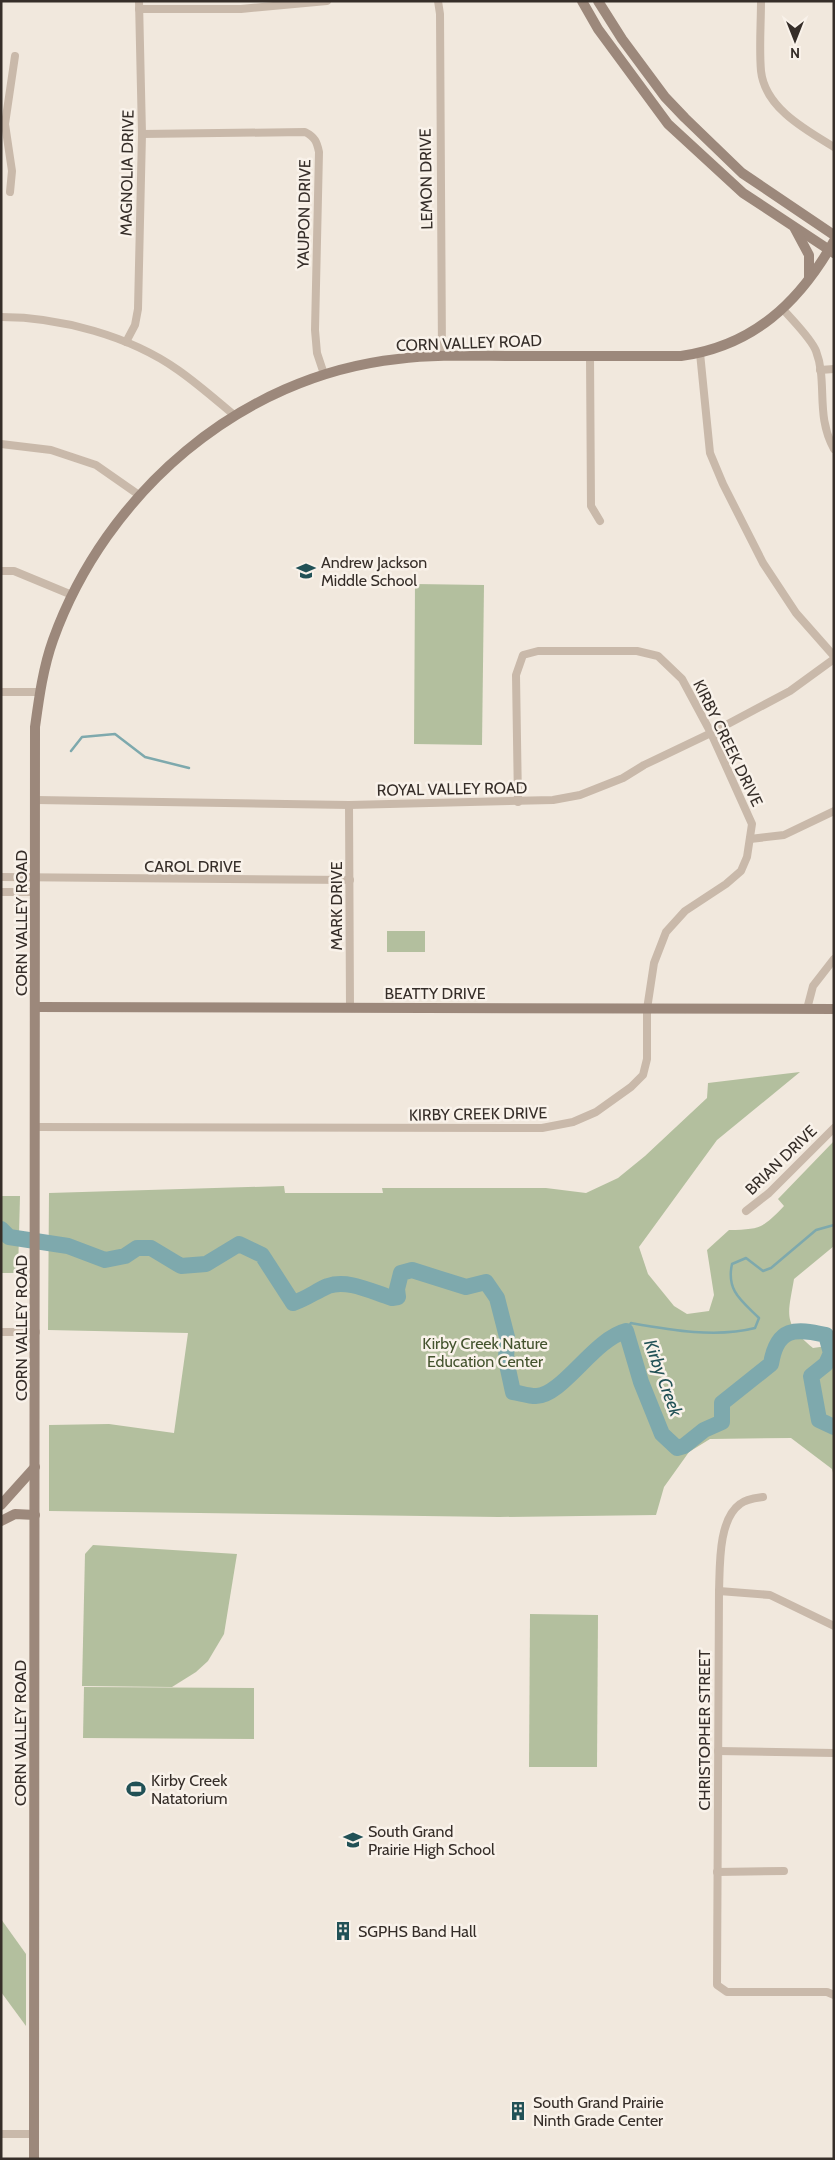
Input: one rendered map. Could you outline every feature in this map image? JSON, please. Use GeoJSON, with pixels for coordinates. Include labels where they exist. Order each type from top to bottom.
{"type":"FeatureCollection","features":[{"type":"Feature","properties":{"kind":"main road"},"geometry":{"type":"LineString","coordinates":[[582,1],[598,29],[668,124],[742,193],[832,248]]}},
{"type":"Feature","properties":{"kind":"main road"},"geometry":{"type":"LineString","coordinates":[[598,1],[622,39],[665,97],[685,118],[742,172],[834,235]]}},
{"type":"Feature","properties":{"kind":"main road"},"geometry":{"type":"LineString","coordinates":[[792,224],[809,255],[808,278]]}},
{"type":"Feature","properties":{"kind":"main road","name":"CORN VALLEY ROAD"},"geometry":{"type":"LineString","coordinates":[[34,2159],[36,1515],[35,727],[40,692],[52,642],[72,595],[99,547],[139,496],[178,457],[234,415],[284,389],[324,374],[397,359],[442,356],[681,356],[700,353],[739,340],[761,327],[782,308],[832,248]]}},
{"type":"Feature","properties":{"kind":"main road","name":"BEATTY DRIVE"},"geometry":{"type":"LineString","coordinates":[[36,1007],[834,1009]]}},
{"type":"Feature","properties":{"kind":"main road"},"geometry":{"type":"LineString","coordinates":[[1,1505],[36,1467]]}},
{"type":"Feature","properties":{"kind":"main road"},"geometry":{"type":"LineString","coordinates":[[1,1521],[14,1514],[36,1515]]}},
{"type":"Feature","properties":{"kind":"street"},"geometry":{"type":"LineString","coordinates":[[139,5],[241,8],[327,1]]}},
{"type":"Feature","properties":{"kind":"street","name":"LEMON DRIVE"},"geometry":{"type":"LineString","coordinates":[[438,1],[440,14],[442,356]]}},
{"type":"Feature","properties":{"kind":"street"},"geometry":{"type":"LineString","coordinates":[[761,1],[761,73],[767,90],[775,104],[834,147]]}},
{"type":"Feature","properties":{"kind":"street","name":"MAGNOLIA DRIVE"},"geometry":{"type":"LineString","coordinates":[[126,342],[135,324],[138,309],[142,134],[139,5]]}},
{"type":"Feature","properties":{"kind":"street"},"geometry":{"type":"LineString","coordinates":[[10,192],[12,171],[3,124],[15,56]]}},
{"type":"Feature","properties":{"kind":"street","name":"YAUPON DRIVE"},"geometry":{"type":"LineString","coordinates":[[142,134],[305,132],[312,135],[318,142],[314,330],[317,353],[324,374]]}},
{"type":"Feature","properties":{"kind":"street"},"geometry":{"type":"LineString","coordinates":[[782,308],[816,350],[820,370],[822,411],[834,449]]}},
{"type":"Feature","properties":{"kind":"street"},"geometry":{"type":"LineString","coordinates":[[1,316],[85,327],[126,342],[177,369],[234,415]]}},
{"type":"Feature","properties":{"kind":"street"},"geometry":{"type":"LineString","coordinates":[[700,353],[710,453],[723,484],[763,563],[796,614],[834,658]]}},
{"type":"Feature","properties":{"kind":"street"},"geometry":{"type":"LineString","coordinates":[[590,356],[591,506],[600,521]]}},
{"type":"Feature","properties":{"kind":"street"},"geometry":{"type":"LineString","coordinates":[[820,370],[834,369]]}},
{"type":"Feature","properties":{"kind":"street"},"geometry":{"type":"LineString","coordinates":[[1,444],[44,448],[96,465],[139,496]]}},
{"type":"Feature","properties":{"kind":"street"},"geometry":{"type":"LineString","coordinates":[[1,570],[14,571],[72,595]]}},
{"type":"Feature","properties":{"kind":"street","name":"KIRBY CREEK DRIVE"},"geometry":{"type":"LineString","coordinates":[[36,1127],[458,1129],[550,1127],[573,1122],[596,1112],[631,1088],[643,1074],[647,1059],[647,1008],[654,964],[666,932],[686,911],[726,884],[741,871],[747,858],[752,824],[711,733],[682,680],[658,656],[637,651],[538,651],[523,655],[516,675],[518,802]]}},
{"type":"Feature","properties":{"kind":"street","name":"ROYAL VALLEY ROAD"},"geometry":{"type":"LineString","coordinates":[[36,800],[349,805],[553,800],[580,795],[623,778],[644,764],[711,733],[790,691],[834,658]]}},
{"type":"Feature","properties":{"kind":"street"},"geometry":{"type":"LineString","coordinates":[[1,692],[40,692]]}},
{"type":"Feature","properties":{"kind":"street","name":"MARK DRIVE"},"geometry":{"type":"LineString","coordinates":[[349,805],[350,1008]]}},
{"type":"Feature","properties":{"kind":"street"},"geometry":{"type":"LineString","coordinates":[[750,839],[784,835],[834,811]]}},
{"type":"Feature","properties":{"kind":"street","name":"CAROL DRIVE"},"geometry":{"type":"LineString","coordinates":[[1,877],[350,880]]}},
{"type":"Feature","properties":{"kind":"street"},"geometry":{"type":"LineString","coordinates":[[1,892],[35,892]]}},
{"type":"Feature","properties":{"kind":"street"},"geometry":{"type":"LineString","coordinates":[[807,1009],[813,986],[834,959]]}},
{"type":"Feature","properties":{"kind":"street","name":"BRIAN DRIVE"},"geometry":{"type":"LineString","coordinates":[[746,1211],[769,1194],[834,1128]]}},
{"type":"Feature","properties":{"kind":"street"},"geometry":{"type":"LineString","coordinates":[[1,1332],[36,1332]]}},
{"type":"Feature","properties":{"kind":"street","name":"CHRISTOPHER STREET"},"geometry":{"type":"LineString","coordinates":[[763,1496],[739,1504],[729,1519],[721,1542],[719,1591],[717,1985],[726,1992],[827,1992],[834,1995]]}},
{"type":"Feature","properties":{"kind":"street"},"geometry":{"type":"LineString","coordinates":[[719,1591],[770,1595],[834,1626]]}},
{"type":"Feature","properties":{"kind":"street"},"geometry":{"type":"LineString","coordinates":[[718,1751],[834,1753]]}},
{"type":"Feature","properties":{"kind":"street"},"geometry":{"type":"LineString","coordinates":[[717,1872],[784,1870]]}},
{"type":"Feature","properties":{"kind":"street"},"geometry":{"type":"LineString","coordinates":[[1,2134],[34,2134]]}},
{"type":"Feature","properties":{"kind":"green space"},"geometry":{"type":"Polygon","coordinates":[[[415,584],[484,585],[482,745],[414,744],[415,584]]]}},
{"type":"Feature","properties":{"kind":"green space"},"geometry":{"type":"Polygon","coordinates":[[[387,931],[425,931],[425,952],[387,952],[387,931]]]}},
{"type":"Feature","properties":{"kind":"green space","name":"Kirby Creek Nature Education Center"},"geometry":{"type":"Polygon","coordinates":[[[800,1072],[717,1140],[639,1247],[648,1274],[674,1306],[687,1314],[709,1311],[714,1295],[707,1250],[729,1230],[754,1228],[770,1219],[784,1206],[778,1199],[834,1141],[834,1246],[794,1279],[789,1310],[792,1325],[796,1332],[813,1348],[834,1345],[834,1476],[832,1469],[791,1438],[710,1439],[689,1452],[664,1487],[656,1515],[499,1517],[49,1511],[49,1425],[109,1424],[174,1433],[188,1333],[48,1330],[49,1193],[284,1186],[285,1193],[383,1193],[382,1188],[546,1188],[586,1193],[618,1178],[645,1156],[707,1098],[708,1083],[800,1072]]]}},
{"type":"Feature","properties":{"kind":"green space"},"geometry":{"type":"Polygon","coordinates":[[[1,1196],[20,1196],[18,1273],[1,1273],[1,1196]]]}},
{"type":"Feature","properties":{"kind":"green space"},"geometry":{"type":"Polygon","coordinates":[[[93,1545],[237,1554],[224,1634],[208,1661],[196,1672],[172,1687],[82,1686],[85,1554],[93,1545]]]}},
{"type":"Feature","properties":{"kind":"green space"},"geometry":{"type":"Polygon","coordinates":[[[530,1614],[598,1615],[597,1767],[529,1767],[530,1614]]]}},
{"type":"Feature","properties":{"kind":"green space"},"geometry":{"type":"Polygon","coordinates":[[[84,1687],[254,1688],[254,1739],[83,1738],[84,1687]]]}},
{"type":"Feature","properties":{"kind":"green space"},"geometry":{"type":"Polygon","coordinates":[[[1,1919],[26,1954],[26,2026],[1,1992],[1,1919]]]}},
{"type":"Feature","properties":{"kind":"waterway"},"geometry":{"type":"LineString","coordinates":[[71,751],[82,737],[115,734],[145,757],[189,768]]}},
{"type":"Feature","properties":{"kind":"waterway"},"geometry":{"type":"LineString","coordinates":[[626,1331],[631,1323],[709,1333],[755,1328],[759,1318],[741,1301],[733,1288],[731,1281],[732,1264],[746,1258],[763,1271],[771,1268],[816,1230],[834,1225]]}},
{"type":"Feature","properties":{"kind":"waterway","name":"Kirby Creek"},"geometry":{"type":"LineString","coordinates":[[1,1229],[9,1237],[68,1246],[105,1260],[125,1256],[137,1248],[151,1248],[181,1266],[206,1264],[239,1244],[262,1255],[293,1303],[336,1284],[352,1285],[392,1298],[398,1297],[397,1289],[401,1273],[412,1270],[466,1287],[486,1282],[497,1298],[507,1337],[506,1360],[513,1392],[533,1396],[546,1394],[557,1387],[602,1345],[614,1336],[626,1331],[641,1382],[662,1434],[677,1448],[684,1446],[704,1430],[722,1422],[722,1403],[771,1364],[774,1352],[783,1337],[797,1331],[826,1335],[831,1353],[826,1364],[811,1376],[819,1420],[834,1427]]}},
{"type":"Feature","properties":{"kind":"place","name":"Andrew Jackson Middle School"},"geometry":{"type":"Point","coordinates":[306,571]}},
{"type":"Feature","properties":{"kind":"place","name":"Kirby Creek Natatorium"},"geometry":{"type":"Point","coordinates":[136,1789]}},
{"type":"Feature","properties":{"kind":"place","name":"South Grand Prairie High School"},"geometry":{"type":"Point","coordinates":[353,1840]}},
{"type":"Feature","properties":{"kind":"place","name":"SGPHS Band Hall"},"geometry":{"type":"Point","coordinates":[343,1931]}},
{"type":"Feature","properties":{"kind":"place","name":"South Grand Prairie Ninth Grade Center"},"geometry":{"type":"Point","coordinates":[518,2111]}}]}
